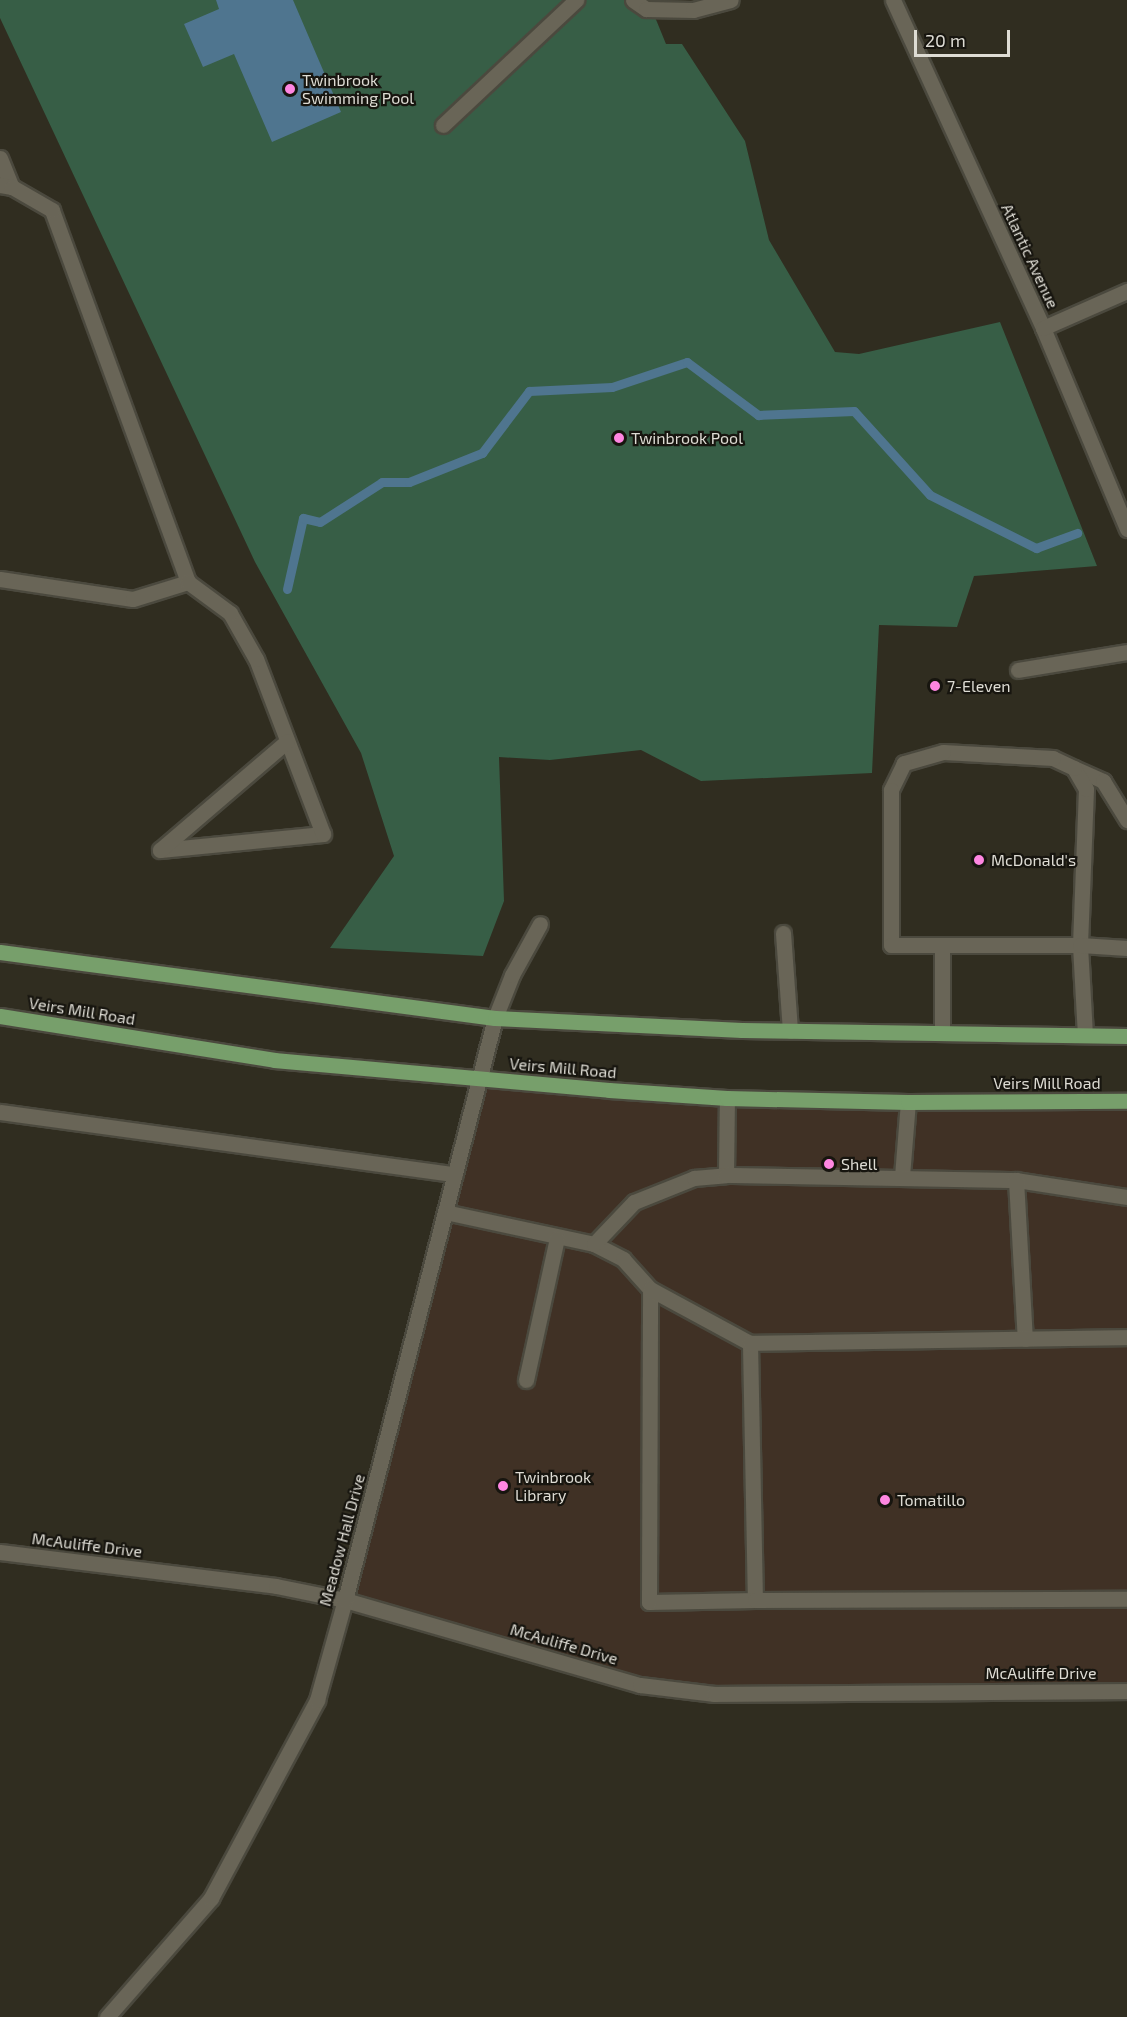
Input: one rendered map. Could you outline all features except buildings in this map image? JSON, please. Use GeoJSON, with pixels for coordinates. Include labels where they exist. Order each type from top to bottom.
{"type":"FeatureCollection","features":[{"type":"Feature","properties":{"kind":"main road"},"geometry":{"type":"LineString","coordinates":[[0,952],[495,1018],[790,1032],[942,1031],[1127,1036]]}},
{"type":"Feature","properties":{"kind":"main road","name":"Veirs Mill Road"},"geometry":{"type":"LineString","coordinates":[[0,1016],[274,1060],[609,1090],[727,1098],[908,1102],[1127,1101]]}},
{"type":"Feature","properties":{"kind":"street"},"geometry":{"type":"LineString","coordinates":[[443,125],[576,0]]}},
{"type":"Feature","properties":{"kind":"street"},"geometry":{"type":"LineString","coordinates":[[633,0],[646,9],[693,10],[731,0]]}},
{"type":"Feature","properties":{"kind":"street","name":"Atlantic Avenue"},"geometry":{"type":"LineString","coordinates":[[893,0],[1043,328],[1127,529]]}},
{"type":"Feature","properties":{"kind":"street"},"geometry":{"type":"LineString","coordinates":[[0,158],[6,186],[52,210],[188,582],[230,614],[256,659],[323,834],[160,850],[287,741]]}},
{"type":"Feature","properties":{"kind":"street"},"geometry":{"type":"LineString","coordinates":[[1043,328],[1127,291]]}},
{"type":"Feature","properties":{"kind":"street"},"geometry":{"type":"LineString","coordinates":[[0,579],[133,599],[188,582]]}},
{"type":"Feature","properties":{"kind":"street"},"geometry":{"type":"LineString","coordinates":[[1018,670],[1127,652]]}},
{"type":"Feature","properties":{"kind":"street"},"geometry":{"type":"LineString","coordinates":[[1127,819],[1103,781],[1053,758],[943,752],[904,763],[891,790],[891,945],[1080,945],[1127,948]]}},
{"type":"Feature","properties":{"kind":"street"},"geometry":{"type":"LineString","coordinates":[[1074,768],[1086,789],[1080,945],[1084,1035]]}},
{"type":"Feature","properties":{"kind":"street","name":"Meadow Hall Drive"},"geometry":{"type":"LineString","coordinates":[[107,2017],[211,1898],[316,1700],[345,1600],[495,1018],[512,975],[540,924]]}},
{"type":"Feature","properties":{"kind":"street"},"geometry":{"type":"LineString","coordinates":[[783,933],[790,1032]]}},
{"type":"Feature","properties":{"kind":"street"},"geometry":{"type":"LineString","coordinates":[[942,946],[942,1031]]}},
{"type":"Feature","properties":{"kind":"street"},"geometry":{"type":"LineString","coordinates":[[726,1175],[727,1098]]}},
{"type":"Feature","properties":{"kind":"street"},"geometry":{"type":"LineString","coordinates":[[902,1176],[908,1102]]}},
{"type":"Feature","properties":{"kind":"street"},"geometry":{"type":"LineString","coordinates":[[0,1112],[455,1174]]}},
{"type":"Feature","properties":{"kind":"street"},"geometry":{"type":"LineString","coordinates":[[594,1244],[633,1202],[694,1178],[726,1175],[902,1176],[1016,1180],[1127,1197]]}},
{"type":"Feature","properties":{"kind":"street"},"geometry":{"type":"LineString","coordinates":[[1016,1180],[1025,1339]]}},
{"type":"Feature","properties":{"kind":"street"},"geometry":{"type":"LineString","coordinates":[[445,1212],[557,1238],[594,1244],[623,1259],[650,1289],[750,1343],[1127,1337]]}},
{"type":"Feature","properties":{"kind":"street"},"geometry":{"type":"LineString","coordinates":[[526,1380],[557,1238]]}},
{"type":"Feature","properties":{"kind":"street"},"geometry":{"type":"LineString","coordinates":[[650,1289],[648,1602],[1127,1599]]}},
{"type":"Feature","properties":{"kind":"street"},"geometry":{"type":"LineString","coordinates":[[750,1343],[755,1600]]}},
{"type":"Feature","properties":{"kind":"street","name":"McAuliffe Drive"},"geometry":{"type":"LineString","coordinates":[[0,1552],[276,1586],[345,1600],[640,1685],[714,1694],[1127,1691]]}},
{"type":"Feature","properties":{"kind":"shaded area"},"geometry":{"type":"Polygon","coordinates":[[[480,1078],[609,1090],[1127,1101],[1127,1691],[714,1694],[640,1685],[345,1600],[480,1078]]]}},
{"type":"Feature","properties":{"kind":"green space","name":"Twinbrook Pool"},"geometry":{"type":"Polygon","coordinates":[[[0,0],[648,0],[666,44],[682,44],[745,141],[769,240],[835,352],[859,354],[1000,322],[1097,566],[974,576],[957,627],[879,625],[872,773],[701,781],[641,750],[550,760],[499,757],[504,901],[483,956],[330,948],[394,856],[361,753],[255,562],[0,18],[0,0]]]}},
{"type":"Feature","properties":{"kind":"water","name":"Twinbrook Swimming Pool"},"geometry":{"type":"Polygon","coordinates":[[[216,0],[293,0],[341,112],[272,142],[234,54],[203,67],[184,24],[219,9],[216,0]]]}},
{"type":"Feature","properties":{"kind":"waterway"},"geometry":{"type":"LineString","coordinates":[[287,589],[303,518],[320,522],[382,482],[409,482],[482,453],[529,391],[612,387],[687,362],[758,415],[854,411],[930,495],[1036,548],[1077,533]]}},
{"type":"Feature","properties":{"kind":"place","name":"Twinbrook Swimming Pool"},"geometry":{"type":"Point","coordinates":[290,89]}},
{"type":"Feature","properties":{"kind":"place","name":"Twinbrook Pool"},"geometry":{"type":"Point","coordinates":[619,438]}},
{"type":"Feature","properties":{"kind":"place","name":"7-Eleven"},"geometry":{"type":"Point","coordinates":[935,686]}},
{"type":"Feature","properties":{"kind":"place","name":"McDonald's"},"geometry":{"type":"Point","coordinates":[979,860]}},
{"type":"Feature","properties":{"kind":"place","name":"Shell"},"geometry":{"type":"Point","coordinates":[829,1164]}},
{"type":"Feature","properties":{"kind":"place","name":"Twinbrook Library"},"geometry":{"type":"Point","coordinates":[503,1486]}},
{"type":"Feature","properties":{"kind":"place","name":"Tomatillo"},"geometry":{"type":"Point","coordinates":[885,1500]}}]}
